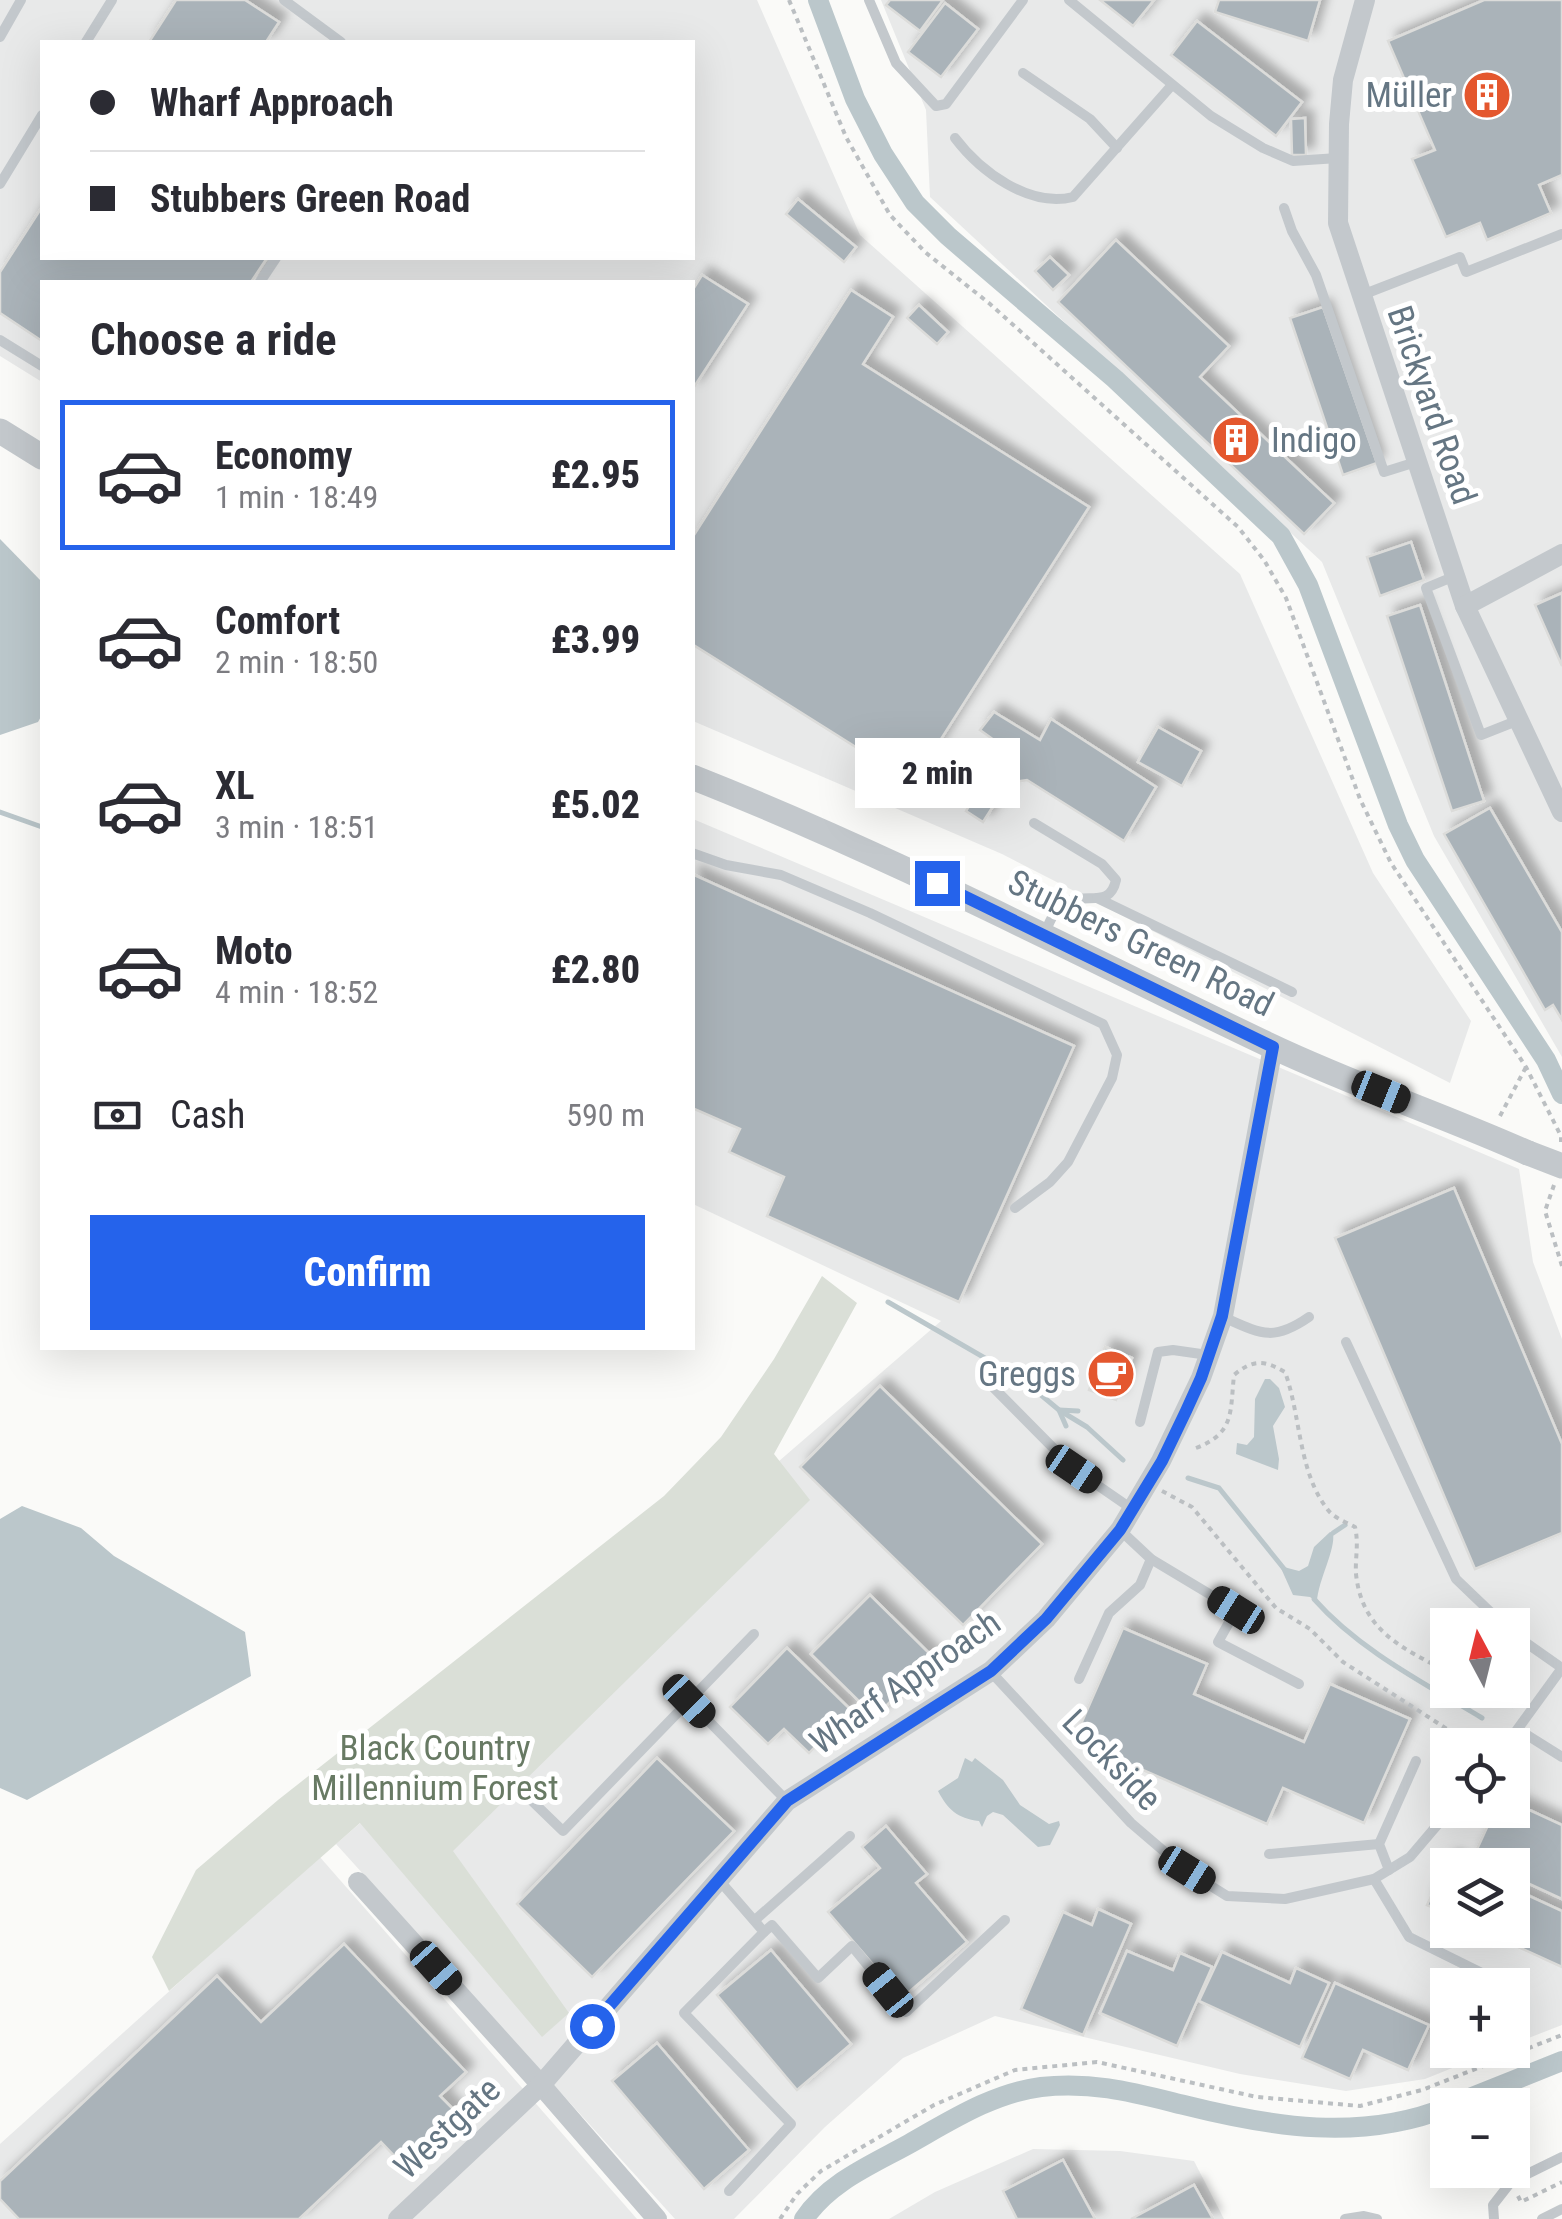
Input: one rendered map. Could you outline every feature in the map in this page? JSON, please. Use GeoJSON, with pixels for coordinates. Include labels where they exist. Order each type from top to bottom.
{"type":"FeatureCollection","features":[{"type":"Feature","properties":{"kind":"street","name":"Brickyard Road"},"geometry":{"type":"LineString","coordinates":[[1364,0],[1343,80],[1338,224],[1466,606],[1562,812]]}},
{"type":"Feature","properties":{"kind":"street"},"geometry":{"type":"LineString","coordinates":[[0,431],[40,457]]}},
{"type":"Feature","properties":{"kind":"street"},"geometry":{"type":"LineString","coordinates":[[1466,606],[1562,554]]}},
{"type":"Feature","properties":{"kind":"street","name":"Stubbers Green Road"},"geometry":{"type":"LineString","coordinates":[[695,778],[778,811],[1044,934],[1273,1047],[1562,1166]]}},
{"type":"Feature","properties":{"kind":"street","name":"Wharf Approach"},"geometry":{"type":"LineString","coordinates":[[541,2084],[787,1801],[991,1671],[1046,1619],[1120,1530],[1186,1411],[1222,1316],[1273,1047]]}},
{"type":"Feature","properties":{"kind":"street"},"geometry":{"type":"LineString","coordinates":[[358,1882],[657,2219]]}},
{"type":"Feature","properties":{"kind":"street","name":"Westgate"},"geometry":{"type":"LineString","coordinates":[[398,2219],[541,2084]]}},
{"type":"Feature","properties":{"kind":"lane"},"geometry":{"type":"LineString","coordinates":[[0,37],[21,0]]}},
{"type":"Feature","properties":{"kind":"lane"},"geometry":{"type":"LineString","coordinates":[[284,0],[339,40]]}},
{"type":"Feature","properties":{"kind":"lane"},"geometry":{"type":"LineString","coordinates":[[869,0],[896,63],[936,106],[946,104],[1023,0]]}},
{"type":"Feature","properties":{"kind":"lane"},"geometry":{"type":"LineString","coordinates":[[1069,0],[1224,124],[1293,161],[1338,158]]}},
{"type":"Feature","properties":{"kind":"lane"},"geometry":{"type":"LineString","coordinates":[[87,40],[107,2]]}},
{"type":"Feature","properties":{"kind":"lane"},"geometry":{"type":"LineString","coordinates":[[1023,73],[1090,119],[1117,148]]}},
{"type":"Feature","properties":{"kind":"lane"},"geometry":{"type":"LineString","coordinates":[[955,138],[970,157],[1016,189],[1055,202],[1073,197],[1172,86]]}},
{"type":"Feature","properties":{"kind":"lane"},"geometry":{"type":"LineString","coordinates":[[0,184],[40,118]]}},
{"type":"Feature","properties":{"kind":"lane"},"geometry":{"type":"LineString","coordinates":[[1284,208],[1316,276],[1384,472],[1417,462]]}},
{"type":"Feature","properties":{"kind":"lane"},"geometry":{"type":"LineString","coordinates":[[1361,296],[1460,257],[1466,272],[1562,234]]}},
{"type":"Feature","properties":{"kind":"lane"},"geometry":{"type":"LineString","coordinates":[[0,340],[40,365]]}},
{"type":"Feature","properties":{"kind":"lane"},"geometry":{"type":"LineString","coordinates":[[1455,576],[1426,588],[1481,736],[1519,720]]}},
{"type":"Feature","properties":{"kind":"lane"},"geometry":{"type":"LineString","coordinates":[[1034,823],[1108,869],[1116,880],[1110,896],[1067,902],[1053,915],[1044,934]]}},
{"type":"Feature","properties":{"kind":"lane"},"geometry":{"type":"LineString","coordinates":[[695,854],[780,875],[870,913],[1103,1024],[1117,1055],[1112,1078],[1068,1162],[1016,1208]]}},
{"type":"Feature","properties":{"kind":"lane"},"geometry":{"type":"LineString","coordinates":[[1096,898],[1292,992]]}},
{"type":"Feature","properties":{"kind":"lane"},"geometry":{"type":"LineString","coordinates":[[1222,1316],[1257,1332],[1287,1332],[1309,1316]]}},
{"type":"Feature","properties":{"kind":"lane"},"geometry":{"type":"LineString","coordinates":[[1346,1342],[1456,1579],[1486,1608]]}},
{"type":"Feature","properties":{"kind":"lane"},"geometry":{"type":"LineString","coordinates":[[1140,1422],[1158,1352],[1209,1355]]}},
{"type":"Feature","properties":{"kind":"lane"},"geometry":{"type":"LineString","coordinates":[[984,1378],[1074,1469],[1133,1509]]}},
{"type":"Feature","properties":{"kind":"lane"},"geometry":{"type":"LineString","coordinates":[[1120,1530],[1152,1559],[1236,1610],[1218,1642],[1299,1684]]}},
{"type":"Feature","properties":{"kind":"lane"},"geometry":{"type":"LineString","coordinates":[[1079,1679],[1108,1613],[1140,1585],[1152,1559]]}},
{"type":"Feature","properties":{"kind":"lane"},"geometry":{"type":"LineString","coordinates":[[532,1801],[563,1831],[754,1634]]}},
{"type":"Feature","properties":{"kind":"lane"},"geometry":{"type":"LineString","coordinates":[[1520,1728],[1562,1668],[1530,1647]]}},
{"type":"Feature","properties":{"kind":"lane","name":"Lockside"},"geometry":{"type":"LineString","coordinates":[[991,1671],[1132,1823],[1187,1870],[1227,1896],[1285,1899],[1374,1879],[1410,1857],[1435,1828]]}},
{"type":"Feature","properties":{"kind":"lane"},"geometry":{"type":"LineString","coordinates":[[689,1701],[787,1801]]}},
{"type":"Feature","properties":{"kind":"lane"},"geometry":{"type":"LineString","coordinates":[[1530,1737],[1562,1757]]}},
{"type":"Feature","properties":{"kind":"lane"},"geometry":{"type":"LineString","coordinates":[[1389,1870],[1379,1844],[1416,1761]]}},
{"type":"Feature","properties":{"kind":"lane"},"geometry":{"type":"LineString","coordinates":[[755,1920],[850,1836]]}},
{"type":"Feature","properties":{"kind":"lane"},"geometry":{"type":"LineString","coordinates":[[1268,1854],[1379,1844]]}},
{"type":"Feature","properties":{"kind":"lane"},"geometry":{"type":"LineString","coordinates":[[1374,1879],[1409,1937],[1472,1968]]}},
{"type":"Feature","properties":{"kind":"lane"},"geometry":{"type":"LineString","coordinates":[[719,1880],[764,1932]]}},
{"type":"Feature","properties":{"kind":"lane"},"geometry":{"type":"LineString","coordinates":[[729,2191],[791,2124],[684,2013],[764,1932],[772,1925],[818,1978],[852,1946],[906,2012],[1005,1920]]}},
{"type":"Feature","properties":{"kind":"lane"},"geometry":{"type":"LineString","coordinates":[[1530,2173],[1562,2157]]}},
{"type":"Feature","properties":{"kind":"lane"},"geometry":{"type":"LineString","coordinates":[[1494,2219],[1494,2205],[1507,2188]]}},
{"type":"Feature","properties":{"kind":"lane"},"geometry":{"type":"LineString","coordinates":[[1542,2219],[1562,2210]]}},
{"type":"Feature","properties":{"kind":"lane"},"geometry":{"type":"LineString","coordinates":[[1344,2219],[1377,2219]]}},
{"type":"Feature","properties":{"kind":"path"},"geometry":{"type":"LineString","coordinates":[[789,0],[846,136],[890,215],[925,252],[990,304],[1238,526],[1264,560],[1286,598],[1360,799],[1392,863],[1526,1067],[1561,1136],[1561,1155]]}},
{"type":"Feature","properties":{"kind":"path"},"geometry":{"type":"LineString","coordinates":[[1490,1136],[1526,1067]]}},
{"type":"Feature","properties":{"kind":"path"},"geometry":{"type":"LineString","coordinates":[[1562,1174],[1544,1211],[1562,1266]]}},
{"type":"Feature","properties":{"kind":"path"},"geometry":{"type":"LineString","coordinates":[[1196,1448],[1213,1441],[1228,1425],[1234,1375],[1248,1364],[1266,1361],[1285,1372],[1316,1489],[1330,1513],[1355,1528],[1361,1602],[1374,1625],[1407,1651],[1430,1663]]}},
{"type":"Feature","properties":{"kind":"path"},"geometry":{"type":"LineString","coordinates":[[1148,1484],[1192,1507],[1276,1608],[1310,1629],[1344,1662],[1444,1728]]}},
{"type":"Feature","properties":{"kind":"path"},"geometry":{"type":"LineString","coordinates":[[1517,1708],[1530,1715]]}},
{"type":"Feature","properties":{"kind":"path"},"geometry":{"type":"LineString","coordinates":[[780,2219],[796,2194],[821,2171],[934,2105],[1014,2070],[1097,2062],[1257,2097],[1360,2106],[1422,2090],[1562,2035]]}},
{"type":"Feature","properties":{"kind":"path"},"geometry":{"type":"LineString","coordinates":[[1515,2188],[1521,2202],[1562,2182]]}},
{"type":"Feature","properties":{"kind":"shaded area"},"geometry":{"type":"Polygon","coordinates":[[[0,0],[757,0],[860,235],[1240,574],[1373,873],[1471,1021],[1450,1083],[1002,854],[695,722],[695,280],[40,280],[40,381],[0,356],[0,0]]]}},
{"type":"Feature","properties":{"kind":"shaded area"},"geometry":{"type":"Polygon","coordinates":[[[881,0],[1562,0],[1562,1057],[1434,836],[1322,562],[930,197],[926,110],[881,0]]]}},
{"type":"Feature","properties":{"kind":"shaded area"},"geometry":{"type":"Polygon","coordinates":[[[0,539],[40,580],[40,718],[0,735],[0,539]]]}},
{"type":"Feature","properties":{"kind":"shaded area"},"geometry":{"type":"Polygon","coordinates":[[[695,820],[1519,1169],[1533,1262],[1562,1339],[1562,2025],[1530,2037],[1530,1968],[1430,1968],[1430,2068],[1452,2068],[1425,2079],[1346,2091],[1240,2074],[995,2016],[903,2058],[825,2127],[734,2219],[675,2219],[336,1844],[941,1321],[695,1205],[695,820]]]}},
{"type":"Feature","properties":{"kind":"shaded area"},"geometry":{"type":"Polygon","coordinates":[[[1265,1379],[1279,1388],[1285,1407],[1273,1426],[1278,1470],[1236,1454],[1237,1443],[1247,1445],[1254,1437],[1255,1399],[1265,1379]]]}},
{"type":"Feature","properties":{"kind":"shaded area"},"geometry":{"type":"Polygon","coordinates":[[[22,1506],[81,1528],[114,1556],[245,1632],[251,1676],[27,1800],[0,1788],[0,1519],[22,1506]]]}},
{"type":"Feature","properties":{"kind":"shaded area"},"geometry":{"type":"Polygon","coordinates":[[[1330,1532],[1332,1548],[1317,1602],[1293,1595],[1280,1566],[1299,1571],[1308,1566],[1314,1547],[1330,1532]]]}},
{"type":"Feature","properties":{"kind":"shaded area"},"geometry":{"type":"Polygon","coordinates":[[[965,1758],[972,1762],[975,1758],[1003,1780],[1020,1805],[1049,1824],[1059,1821],[1050,1845],[1038,1847],[1003,1815],[993,1812],[982,1827],[979,1821],[950,1808],[938,1791],[958,1778],[965,1758]]]}},
{"type":"Feature","properties":{"kind":"shaded area"},"geometry":{"type":"Polygon","coordinates":[[[319,1856],[637,2219],[0,2219],[0,2144],[319,1856]]]}},
{"type":"Feature","properties":{"kind":"shaded area"},"geometry":{"type":"Polygon","coordinates":[[[1033,2149],[1120,2151],[1194,2161],[1224,2219],[889,2219],[935,2192],[1033,2149]]]}},
{"type":"Feature","properties":{"kind":"green space","name":"Black Country Millennium Forest"},"geometry":{"type":"Polygon","coordinates":[[[822,1276],[857,1303],[774,1454],[810,1500],[453,1851],[569,2013],[542,2037],[360,1823],[169,1991],[152,1957],[196,1870],[278,1800],[664,1496],[721,1437],[774,1359],[822,1276]]]}},
{"type":"Feature","properties":{"kind":"building"},"geometry":{"type":"Polygon","coordinates":[[[176,0],[245,0],[279,22],[267,40],[150,40],[176,0]]]}},
{"type":"Feature","properties":{"kind":"building"},"geometry":{"type":"Polygon","coordinates":[[[890,0],[943,0],[920,31],[886,5],[890,0]]]}},
{"type":"Feature","properties":{"kind":"building"},"geometry":{"type":"Polygon","coordinates":[[[1100,0],[1154,0],[1133,26],[1100,0]]]}},
{"type":"Feature","properties":{"kind":"building"},"geometry":{"type":"Polygon","coordinates":[[[1219,0],[1320,0],[1308,41],[1215,12],[1219,0]]]}},
{"type":"Feature","properties":{"kind":"building","name":"Müller"},"geometry":{"type":"Polygon","coordinates":[[[1484,0],[1562,0],[1562,175],[1539,185],[1551,213],[1487,240],[1480,223],[1446,237],[1412,159],[1435,150],[1388,41],[1484,0]]]}},
{"type":"Feature","properties":{"kind":"building"},"geometry":{"type":"Polygon","coordinates":[[[945,3],[978,29],[941,77],[908,52],[945,3]]]}},
{"type":"Feature","properties":{"kind":"building"},"geometry":{"type":"Polygon","coordinates":[[[1197,21],[1302,102],[1276,136],[1171,55],[1197,21]]]}},
{"type":"Feature","properties":{"kind":"building"},"geometry":{"type":"Polygon","coordinates":[[[1305,118],[1306,155],[1292,155],[1291,119],[1305,118]]]}},
{"type":"Feature","properties":{"kind":"building"},"geometry":{"type":"Polygon","coordinates":[[[798,199],[856,247],[844,262],[786,214],[798,199]]]}},
{"type":"Feature","properties":{"kind":"building"},"geometry":{"type":"Polygon","coordinates":[[[40,210],[40,260],[266,260],[252,280],[40,280],[40,340],[0,313],[0,272],[40,210]]]}},
{"type":"Feature","properties":{"kind":"building","name":"Indigo"},"geometry":{"type":"Polygon","coordinates":[[[1116,240],[1229,346],[1200,377],[1334,503],[1304,534],[1058,302],[1116,240]]]}},
{"type":"Feature","properties":{"kind":"building"},"geometry":{"type":"Polygon","coordinates":[[[1050,257],[1069,275],[1053,290],[1035,271],[1050,257]]]}},
{"type":"Feature","properties":{"kind":"building"},"geometry":{"type":"Polygon","coordinates":[[[702,275],[748,304],[695,385],[695,286],[702,275]]]}},
{"type":"Feature","properties":{"kind":"building"},"geometry":{"type":"Polygon","coordinates":[[[851,290],[893,317],[863,364],[1089,507],[913,783],[695,646],[695,533],[851,290]]]}},
{"type":"Feature","properties":{"kind":"building"},"geometry":{"type":"Polygon","coordinates":[[[919,305],[948,332],[937,344],[907,318],[919,305]]]}},
{"type":"Feature","properties":{"kind":"building"},"geometry":{"type":"Polygon","coordinates":[[[1323,307],[1377,463],[1343,475],[1290,318],[1323,307]]]}},
{"type":"Feature","properties":{"kind":"building"},"geometry":{"type":"Polygon","coordinates":[[[1411,542],[1424,580],[1380,596],[1367,557],[1411,542]]]}},
{"type":"Feature","properties":{"kind":"building"},"geometry":{"type":"Polygon","coordinates":[[[1562,593],[1562,666],[1535,605],[1562,593]]]}},
{"type":"Feature","properties":{"kind":"building"},"geometry":{"type":"Polygon","coordinates":[[[1420,605],[1484,801],[1452,811],[1387,616],[1420,605]]]}},
{"type":"Feature","properties":{"kind":"building"},"geometry":{"type":"Polygon","coordinates":[[[994,712],[1040,740],[1051,719],[1156,787],[1124,841],[1027,780],[1008,783],[983,822],[966,811],[982,785],[962,770],[972,756],[991,765],[1005,748],[980,730],[994,712]]]}},
{"type":"Feature","properties":{"kind":"building"},"geometry":{"type":"Polygon","coordinates":[[[1158,727],[1201,751],[1182,786],[1138,762],[1158,727]]]}},
{"type":"Feature","properties":{"kind":"building"},"geometry":{"type":"Polygon","coordinates":[[[1490,808],[1562,932],[1562,1020],[1553,1005],[1545,1010],[1444,834],[1490,808]]]}},
{"type":"Feature","properties":{"kind":"building"},"geometry":{"type":"Polygon","coordinates":[[[695,875],[1074,1046],[959,1302],[767,1216],[784,1177],[729,1152],[740,1129],[695,1109],[695,875]]]}},
{"type":"Feature","properties":{"kind":"building"},"geometry":{"type":"Polygon","coordinates":[[[1454,1188],[1562,1444],[1562,1533],[1475,1569],[1335,1238],[1454,1188]]]}},
{"type":"Feature","properties":{"kind":"building","name":"Greggs"},"geometry":{"type":"Polygon","coordinates":[[[1105,1347],[1132,1358],[1116,1400],[1089,1390],[1105,1347]]]}},
{"type":"Feature","properties":{"kind":"building"},"geometry":{"type":"Polygon","coordinates":[[[880,1386],[1042,1544],[963,1625],[800,1467],[880,1386]]]}},
{"type":"Feature","properties":{"kind":"building"},"geometry":{"type":"Polygon","coordinates":[[[870,1595],[934,1658],[875,1717],[811,1654],[870,1595]]]}},
{"type":"Feature","properties":{"kind":"building"},"geometry":{"type":"Polygon","coordinates":[[[1123,1628],[1207,1664],[1194,1694],[1304,1742],[1330,1684],[1410,1719],[1364,1823],[1283,1788],[1267,1824],[1074,1740],[1123,1628]]]}},
{"type":"Feature","properties":{"kind":"building"},"geometry":{"type":"Polygon","coordinates":[[[787,1648],[851,1710],[809,1753],[784,1729],[768,1744],[730,1707],[787,1648]]]}},
{"type":"Feature","properties":{"kind":"building"},"geometry":{"type":"Polygon","coordinates":[[[657,1758],[734,1831],[592,1977],[517,1904],[657,1758]]]}},
{"type":"Feature","properties":{"kind":"building"},"geometry":{"type":"Polygon","coordinates":[[[1530,1810],[1562,1825],[1562,1899],[1530,1884],[1530,1848],[1478,1848],[1487,1828],[1530,1828],[1530,1810]]]}},
{"type":"Feature","properties":{"kind":"building"},"geometry":{"type":"Polygon","coordinates":[[[886,1826],[927,1874],[916,1883],[967,1942],[902,1998],[828,1912],[880,1868],[862,1847],[886,1826]]]}},
{"type":"Feature","properties":{"kind":"building"},"geometry":{"type":"Polygon","coordinates":[[[1530,1896],[1562,1911],[1562,1967],[1520,1948],[1530,1948],[1530,1896]]]}},
{"type":"Feature","properties":{"kind":"building"},"geometry":{"type":"Polygon","coordinates":[[[1098,1909],[1131,1924],[1083,2035],[1021,2009],[1063,1912],[1092,1925],[1098,1909]]]}},
{"type":"Feature","properties":{"kind":"building"},"geometry":{"type":"Polygon","coordinates":[[[344,1944],[466,2072],[440,2096],[458,2114],[403,2165],[381,2142],[299,2219],[19,2219],[0,2199],[0,2181],[217,1976],[261,2022],[344,1944]]]}},
{"type":"Feature","properties":{"kind":"building"},"geometry":{"type":"Polygon","coordinates":[[[771,1950],[851,2044],[797,2090],[717,1995],[771,1950]]]}},
{"type":"Feature","properties":{"kind":"building"},"geometry":{"type":"Polygon","coordinates":[[[1127,1951],[1173,1970],[1180,1953],[1212,1967],[1177,2046],[1100,2013],[1127,1951]]]}},
{"type":"Feature","properties":{"kind":"building"},"geometry":{"type":"Polygon","coordinates":[[[1222,1952],[1290,1983],[1296,1968],[1329,1983],[1300,2047],[1199,2001],[1222,1952]]]}},
{"type":"Feature","properties":{"kind":"building"},"geometry":{"type":"Polygon","coordinates":[[[1335,1983],[1429,2025],[1408,2070],[1363,2050],[1350,2079],[1302,2058],[1335,1983]]]}},
{"type":"Feature","properties":{"kind":"building"},"geometry":{"type":"Polygon","coordinates":[[[657,2043],[749,2150],[704,2189],[612,2081],[657,2043]]]}},
{"type":"Feature","properties":{"kind":"building"},"geometry":{"type":"Polygon","coordinates":[[[1063,2160],[1095,2219],[1017,2219],[1003,2191],[1063,2160]]]}},
{"type":"Feature","properties":{"kind":"building"},"geometry":{"type":"Polygon","coordinates":[[[1194,2185],[1213,2219],[1131,2219],[1194,2185]]]}},
{"type":"Feature","properties":{"kind":"waterway"},"geometry":{"type":"LineString","coordinates":[[818,0],[855,99],[883,154],[915,203],[1115,379],[1281,536],[1308,585],[1398,825],[1415,860],[1546,1060],[1562,1094]]}},
{"type":"Feature","properties":{"kind":"waterway"},"geometry":{"type":"LineString","coordinates":[[0,812],[40,826]]}},
{"type":"Feature","properties":{"kind":"waterway"},"geometry":{"type":"LineString","coordinates":[[888,1302],[1023,1380],[1087,1427],[1123,1460]]}},
{"type":"Feature","properties":{"kind":"waterway"},"geometry":{"type":"LineString","coordinates":[[1066,1426],[1059,1410],[1078,1411]]}},
{"type":"Feature","properties":{"kind":"waterway"},"geometry":{"type":"LineString","coordinates":[[1188,1478],[1219,1488],[1285,1570]]}},
{"type":"Feature","properties":{"kind":"waterway"},"geometry":{"type":"LineString","coordinates":[[1333,1533],[1345,1525]]}},
{"type":"Feature","properties":{"kind":"waterway"},"geometry":{"type":"LineString","coordinates":[[1314,1599],[1372,1650],[1482,1718]]}},
{"type":"Feature","properties":{"kind":"waterway"},"geometry":{"type":"LineString","coordinates":[[1494,2088],[1562,2061]]}},
{"type":"Feature","properties":{"kind":"waterway"},"geometry":{"type":"LineString","coordinates":[[804,2219],[826,2195],[866,2167],[972,2109],[1023,2090],[1078,2086],[1114,2089],[1250,2120],[1316,2127],[1382,2125],[1430,2113]]}},
{"type":"Feature","properties":{"kind":"place","name":"Müller"},"geometry":{"type":"Point","coordinates":[1487,95]}},
{"type":"Feature","properties":{"kind":"place","name":"Indigo"},"geometry":{"type":"Point","coordinates":[1236,440]}},
{"type":"Feature","properties":{"kind":"place","name":"Greggs"},"geometry":{"type":"Point","coordinates":[1111,1374]}},
{"type":"Feature","properties":{"kind":"route"},"geometry":{"type":"LineString","coordinates":[[592,2026],[787,1801],[991,1671],[1046,1619],[1120,1530],[1162,1461],[1201,1378],[1222,1316],[1273,1047],[937,883]]}}]}
